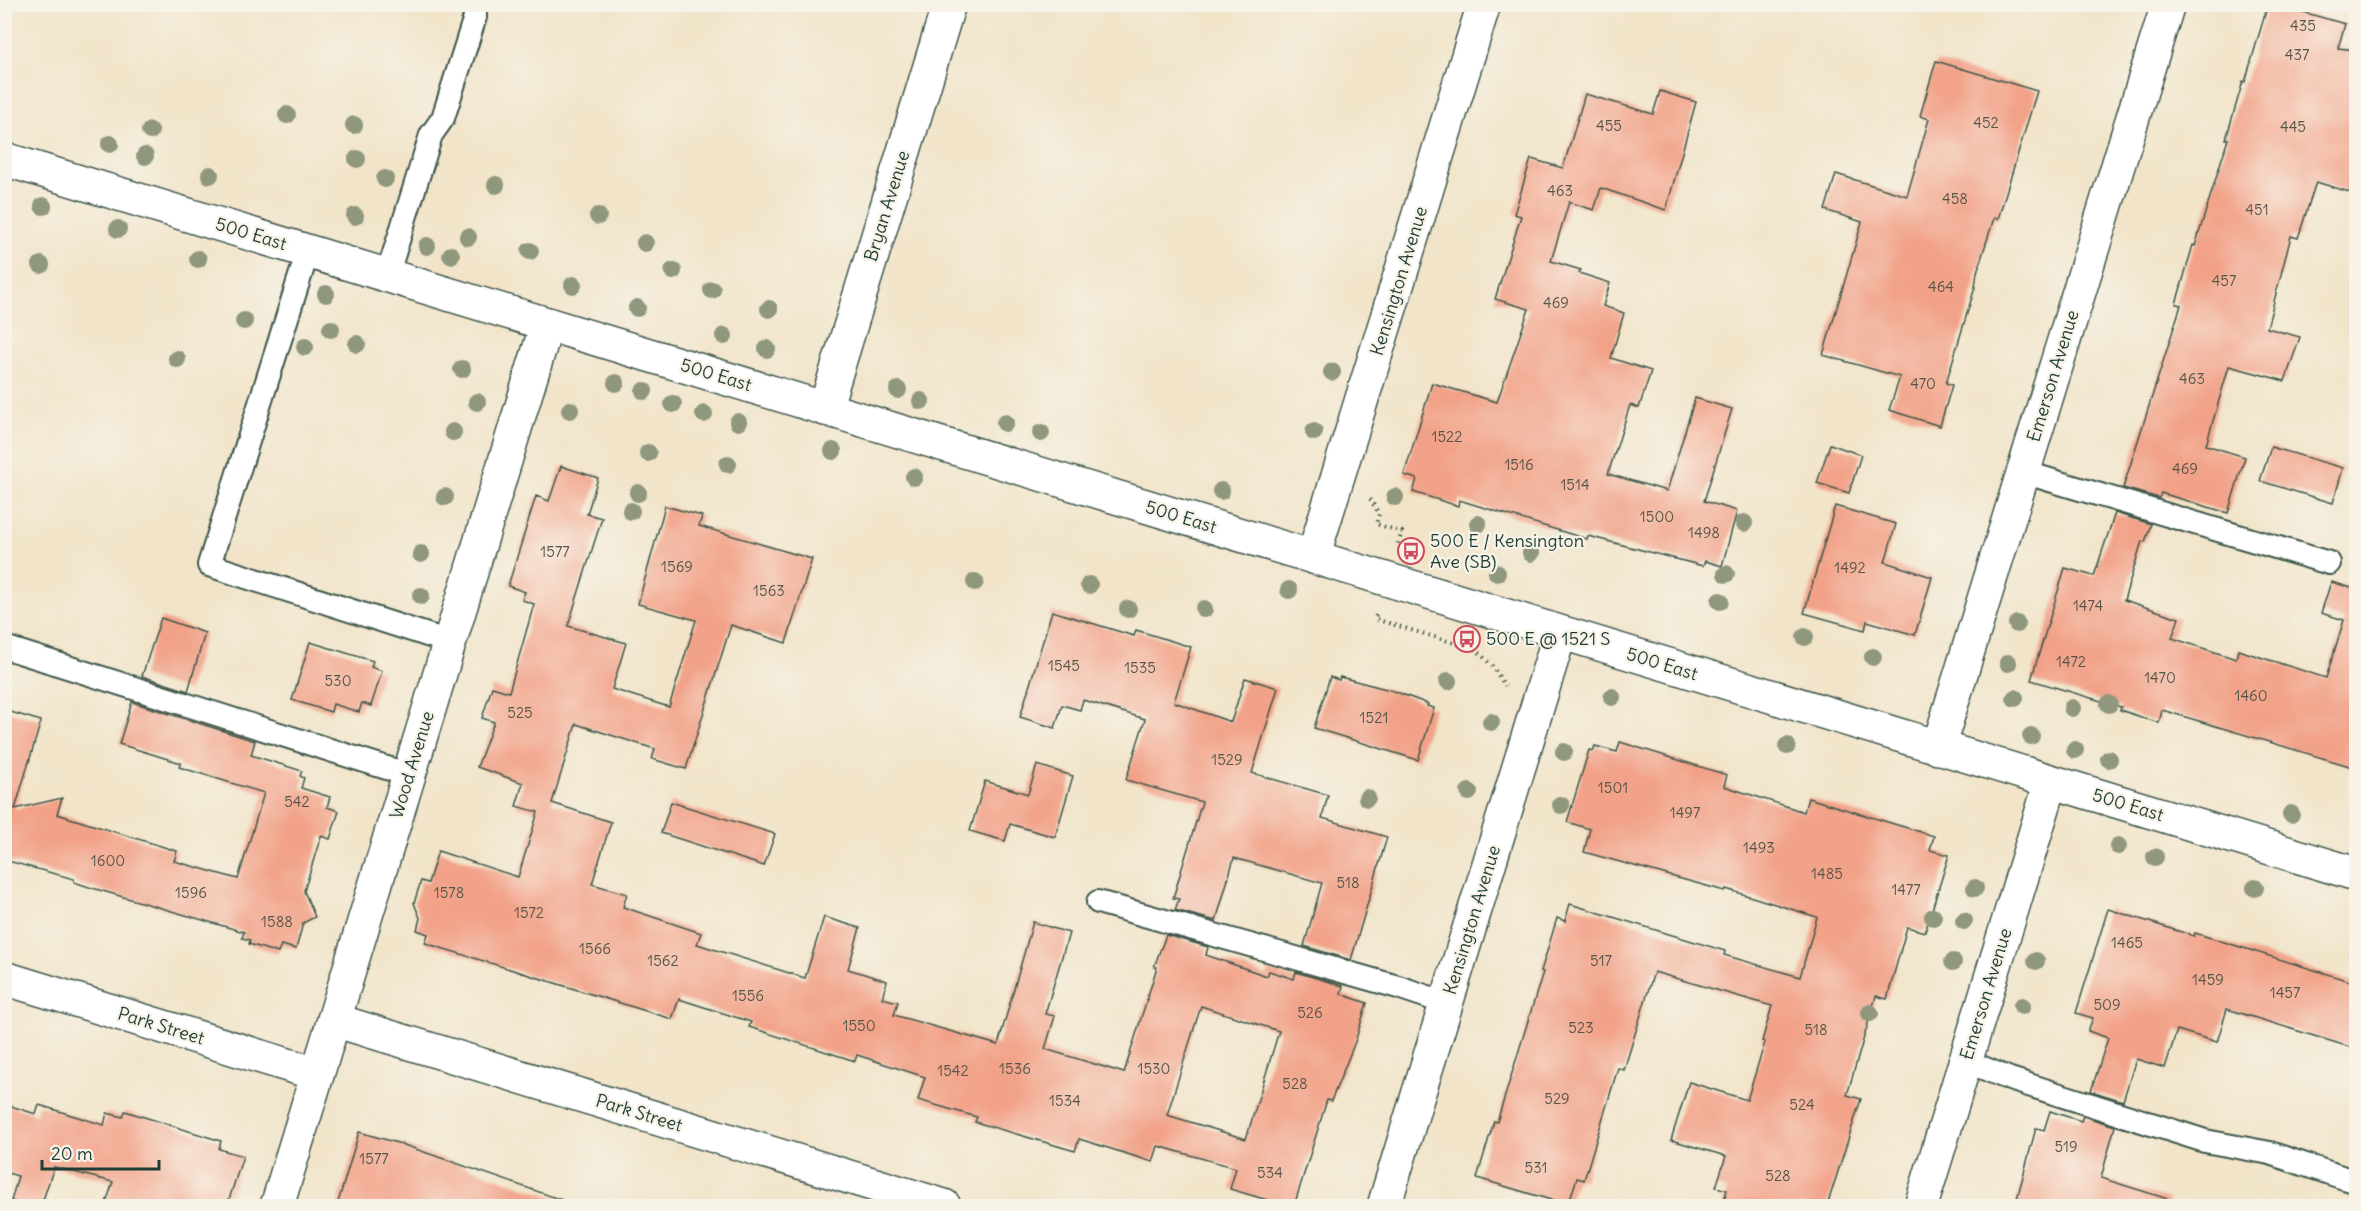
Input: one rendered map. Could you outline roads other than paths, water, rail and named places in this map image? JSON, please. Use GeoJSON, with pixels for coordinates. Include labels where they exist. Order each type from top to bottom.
{"type":"FeatureCollection","features":[{"type":"Feature","properties":{"kind":"street","name":"Bryan Avenue"},"geometry":{"type":"LineString","coordinates":[[825,408],[949,4]]}},
{"type":"Feature","properties":{"kind":"street","name":"Kensington Avenue"},"geometry":{"type":"LineString","coordinates":[[1313,557],[1484,4]]}},
{"type":"Feature","properties":{"kind":"street","name":"Emerson Avenue"},"geometry":{"type":"LineString","coordinates":[[1938,748],[2168,4]]}},
{"type":"Feature","properties":{"kind":"street","name":"500 East"},"geometry":{"type":"LineString","coordinates":[[4,159],[2356,874]]}},
{"type":"Feature","properties":{"kind":"street","name":"Wood Avenue"},"geometry":{"type":"LineString","coordinates":[[277,1206],[547,324]]}},
{"type":"Feature","properties":{"kind":"street","name":"Kensington Avenue"},"geometry":{"type":"LineString","coordinates":[[1384,1206],[1560,633]]}},
{"type":"Feature","properties":{"kind":"street","name":"Emerson Avenue"},"geometry":{"type":"LineString","coordinates":[[1921,1206],[2051,782]]}},
{"type":"Feature","properties":{"kind":"street","name":"Park Street"},"geometry":{"type":"LineString","coordinates":[[4,978],[317,1074]]}},
{"type":"Feature","properties":{"kind":"street","name":"Park Street"},"geometry":{"type":"LineString","coordinates":[[334,1020],[944,1206]]}},
{"type":"Feature","properties":{"kind":"lane"},"geometry":{"type":"LineString","coordinates":[[387,276],[431,135],[443,118],[475,17],[475,4]]}},
{"type":"Feature","properties":{"kind":"lane"},"geometry":{"type":"LineString","coordinates":[[308,251],[209,565],[449,642]]}},
{"type":"Feature","properties":{"kind":"lane"},"geometry":{"type":"LineString","coordinates":[[2023,472],[2329,563]]}},
{"type":"Feature","properties":{"kind":"lane"},"geometry":{"type":"LineString","coordinates":[[4,647],[409,775]]}},
{"type":"Feature","properties":{"kind":"lane"},"geometry":{"type":"LineString","coordinates":[[1098,902],[1398,987],[1446,1003]]}},
{"type":"Feature","properties":{"kind":"lane"},"geometry":{"type":"LineString","coordinates":[[1966,1061],[2010,1079],[2205,1141],[2270,1153],[2356,1182]]}},
{"type":"Feature","properties":{"kind":"place","name":"500 E / Kensington Ave (SB)"},"geometry":{"type":"Point","coordinates":[1411,551]}},
{"type":"Feature","properties":{"kind":"place","name":"500 E @ 1521 S"},"geometry":{"type":"Point","coordinates":[1467,639]}}]}
